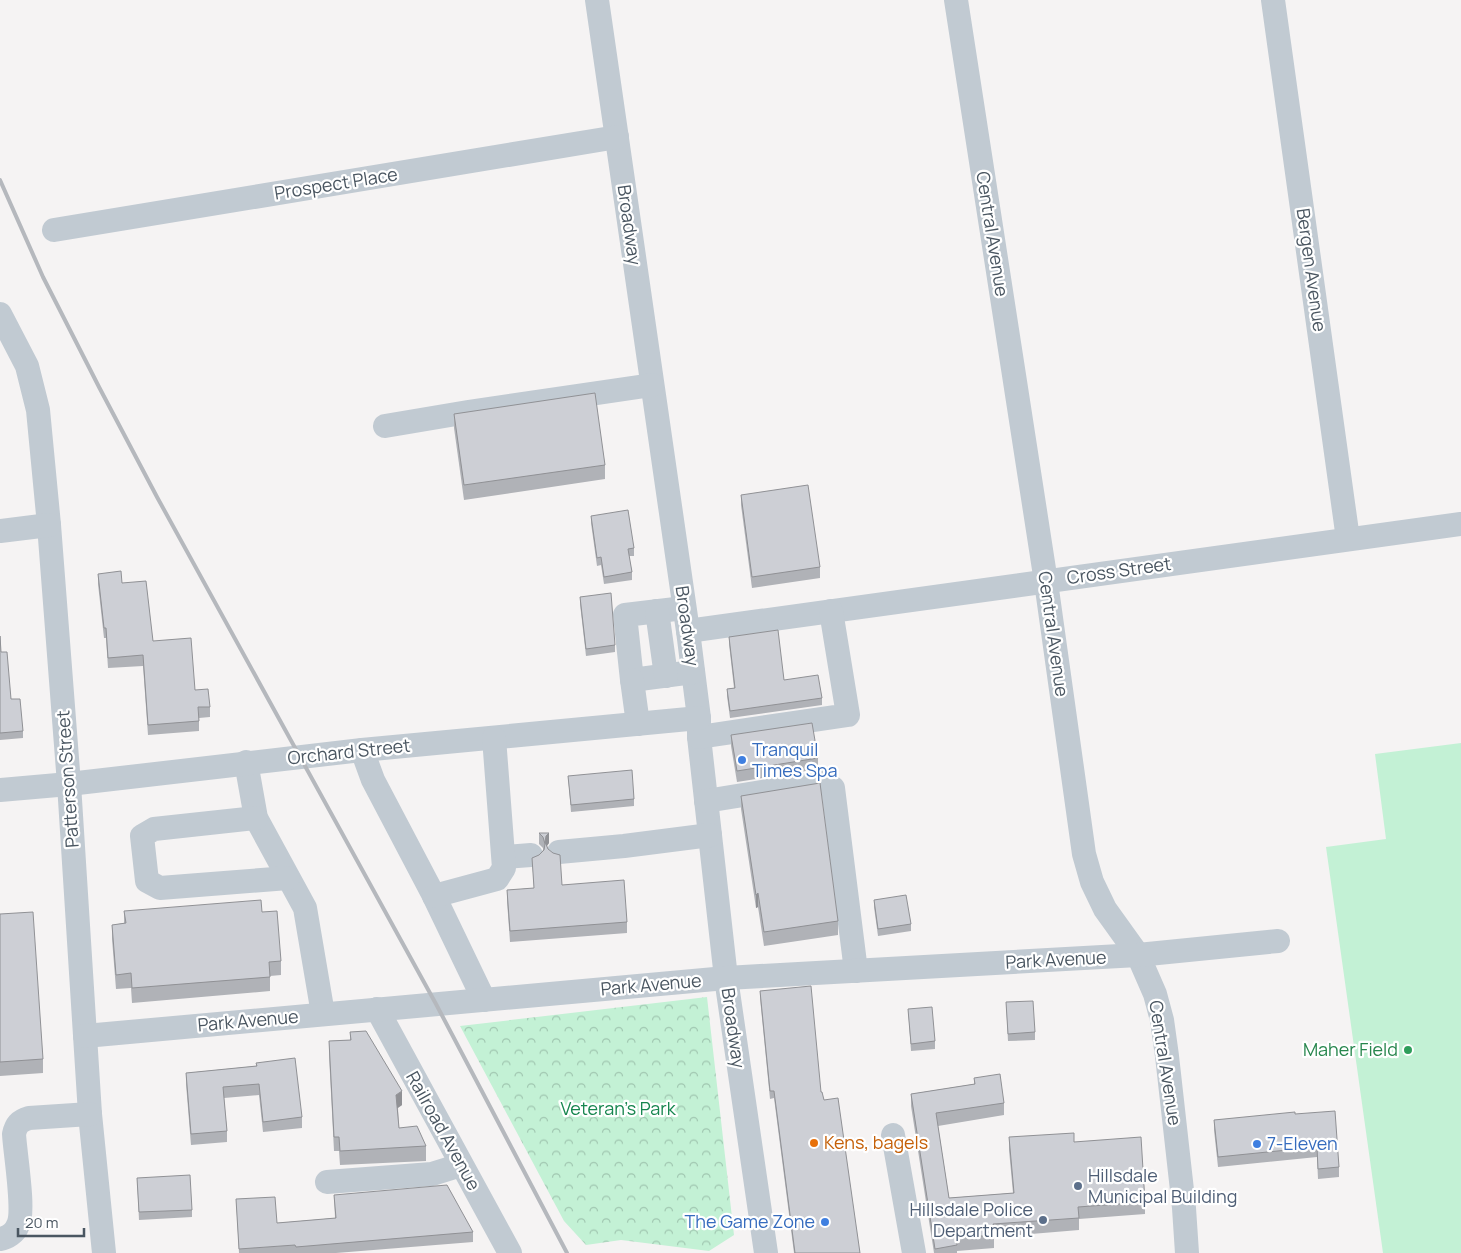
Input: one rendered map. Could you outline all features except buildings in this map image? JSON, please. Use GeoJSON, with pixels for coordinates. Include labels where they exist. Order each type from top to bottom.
{"type":"FeatureCollection","features":[{"type":"Feature","properties":{"kind":"street","name":"Broadway"},"geometry":{"type":"LineString","coordinates":[[596,0],[688,631],[726,978],[766,1253]]}},
{"type":"Feature","properties":{"kind":"street","name":"Central Avenue"},"geometry":{"type":"LineString","coordinates":[[956,0],[1046,582],[1084,854],[1092,882],[1105,909],[1138,955],[1155,994],[1163,1029],[1187,1253]]}},
{"type":"Feature","properties":{"kind":"street","name":"Bergen Avenue"},"geometry":{"type":"LineString","coordinates":[[1273,0],[1348,540]]}},
{"type":"Feature","properties":{"kind":"street","name":"Prospect Place"},"geometry":{"type":"LineString","coordinates":[[54,230],[617,137]]}},
{"type":"Feature","properties":{"kind":"street","name":"Patterson Street"},"geometry":{"type":"LineString","coordinates":[[0,314],[27,366],[38,410],[69,784],[90,1114],[104,1253]]}},
{"type":"Feature","properties":{"kind":"street"},"geometry":{"type":"LineString","coordinates":[[385,426],[478,410],[652,385]]}},
{"type":"Feature","properties":{"kind":"street","name":"Cross Street"},"geometry":{"type":"LineString","coordinates":[[688,631],[1461,524]]}},
{"type":"Feature","properties":{"kind":"street"},"geometry":{"type":"LineString","coordinates":[[0,531],[49,525]]}},
{"type":"Feature","properties":{"kind":"street"},"geometry":{"type":"LineString","coordinates":[[638,724],[625,615],[684,608]]}},
{"type":"Feature","properties":{"kind":"street"},"geometry":{"type":"LineString","coordinates":[[658,611],[666,676]]}},
{"type":"Feature","properties":{"kind":"street","name":"Orchard Street"},"geometry":{"type":"LineString","coordinates":[[0,790],[69,784],[246,762],[638,724],[699,728],[848,715],[831,611]]}},
{"type":"Feature","properties":{"kind":"street"},"geometry":{"type":"LineString","coordinates":[[632,680],[693,672]]}},
{"type":"Feature","properties":{"kind":"street"},"geometry":{"type":"LineString","coordinates":[[434,896],[497,879],[504,868],[494,738]]}},
{"type":"Feature","properties":{"kind":"street"},"geometry":{"type":"LineString","coordinates":[[362,750],[373,780],[434,896],[484,1000]]}},
{"type":"Feature","properties":{"kind":"street"},"geometry":{"type":"LineString","coordinates":[[246,762],[256,818],[305,908],[323,1014]]}},
{"type":"Feature","properties":{"kind":"street"},"geometry":{"type":"LineString","coordinates":[[706,801],[824,782],[833,788],[856,971]]}},
{"type":"Feature","properties":{"kind":"street"},"geometry":{"type":"LineString","coordinates":[[256,818],[154,829],[142,836],[147,881],[160,888],[288,878]]}},
{"type":"Feature","properties":{"kind":"street"},"geometry":{"type":"LineString","coordinates":[[559,852],[710,835]]}},
{"type":"Feature","properties":{"kind":"street"},"geometry":{"type":"LineString","coordinates":[[504,857],[531,855]]}},
{"type":"Feature","properties":{"kind":"street","name":"Park Avenue"},"geometry":{"type":"LineString","coordinates":[[85,1036],[726,978],[1138,955],[1278,941]]}},
{"type":"Feature","properties":{"kind":"street","name":"Railroad Avenue"},"geometry":{"type":"LineString","coordinates":[[377,1009],[510,1253]]}},
{"type":"Feature","properties":{"kind":"street"},"geometry":{"type":"LineString","coordinates":[[0,1239],[5,1238],[14,1231],[19,1224],[21,1211],[14,1134],[16,1126],[20,1121],[29,1118],[90,1114]]}},
{"type":"Feature","properties":{"kind":"street"},"geometry":{"type":"LineString","coordinates":[[893,1135],[914,1253]]}},
{"type":"Feature","properties":{"kind":"street"},"geometry":{"type":"LineString","coordinates":[[327,1182],[432,1174],[461,1165]]}},
{"type":"Feature","properties":{"kind":"green space","name":"Maher Field"},"geometry":{"type":"Polygon","coordinates":[[[1461,743],[1461,1253],[1383,1253],[1326,847],[1386,839],[1375,754],[1461,743]]]}},
{"type":"Feature","properties":{"kind":"green space","name":"Veteran's Park"},"geometry":{"type":"Polygon","coordinates":[[[707,997],[734,1235],[709,1251],[621,1240],[586,1245],[564,1221],[460,1026],[707,997]]]}},
{"type":"Feature","properties":{"kind":"railway"},"geometry":{"type":"LineString","coordinates":[[0,180],[43,277],[157,497],[436,1004],[567,1253]]}},
{"type":"Feature","properties":{"kind":"place","name":"Tranquil Times Spa"},"geometry":{"type":"Point","coordinates":[742,760]}},
{"type":"Feature","properties":{"kind":"place","name":"Maher Field"},"geometry":{"type":"Point","coordinates":[1408,1050]}},
{"type":"Feature","properties":{"kind":"place","name":"Kens, bagels"},"geometry":{"type":"Point","coordinates":[814,1143]}},
{"type":"Feature","properties":{"kind":"place","name":"7-Eleven"},"geometry":{"type":"Point","coordinates":[1257,1144]}},
{"type":"Feature","properties":{"kind":"place","name":"Hillsdale Municipal Building"},"geometry":{"type":"Point","coordinates":[1078,1186]}},
{"type":"Feature","properties":{"kind":"place","name":"Hillsdale Police Department"},"geometry":{"type":"Point","coordinates":[1043,1220]}},
{"type":"Feature","properties":{"kind":"place","name":"The Game Zone"},"geometry":{"type":"Point","coordinates":[825,1222]}}]}
